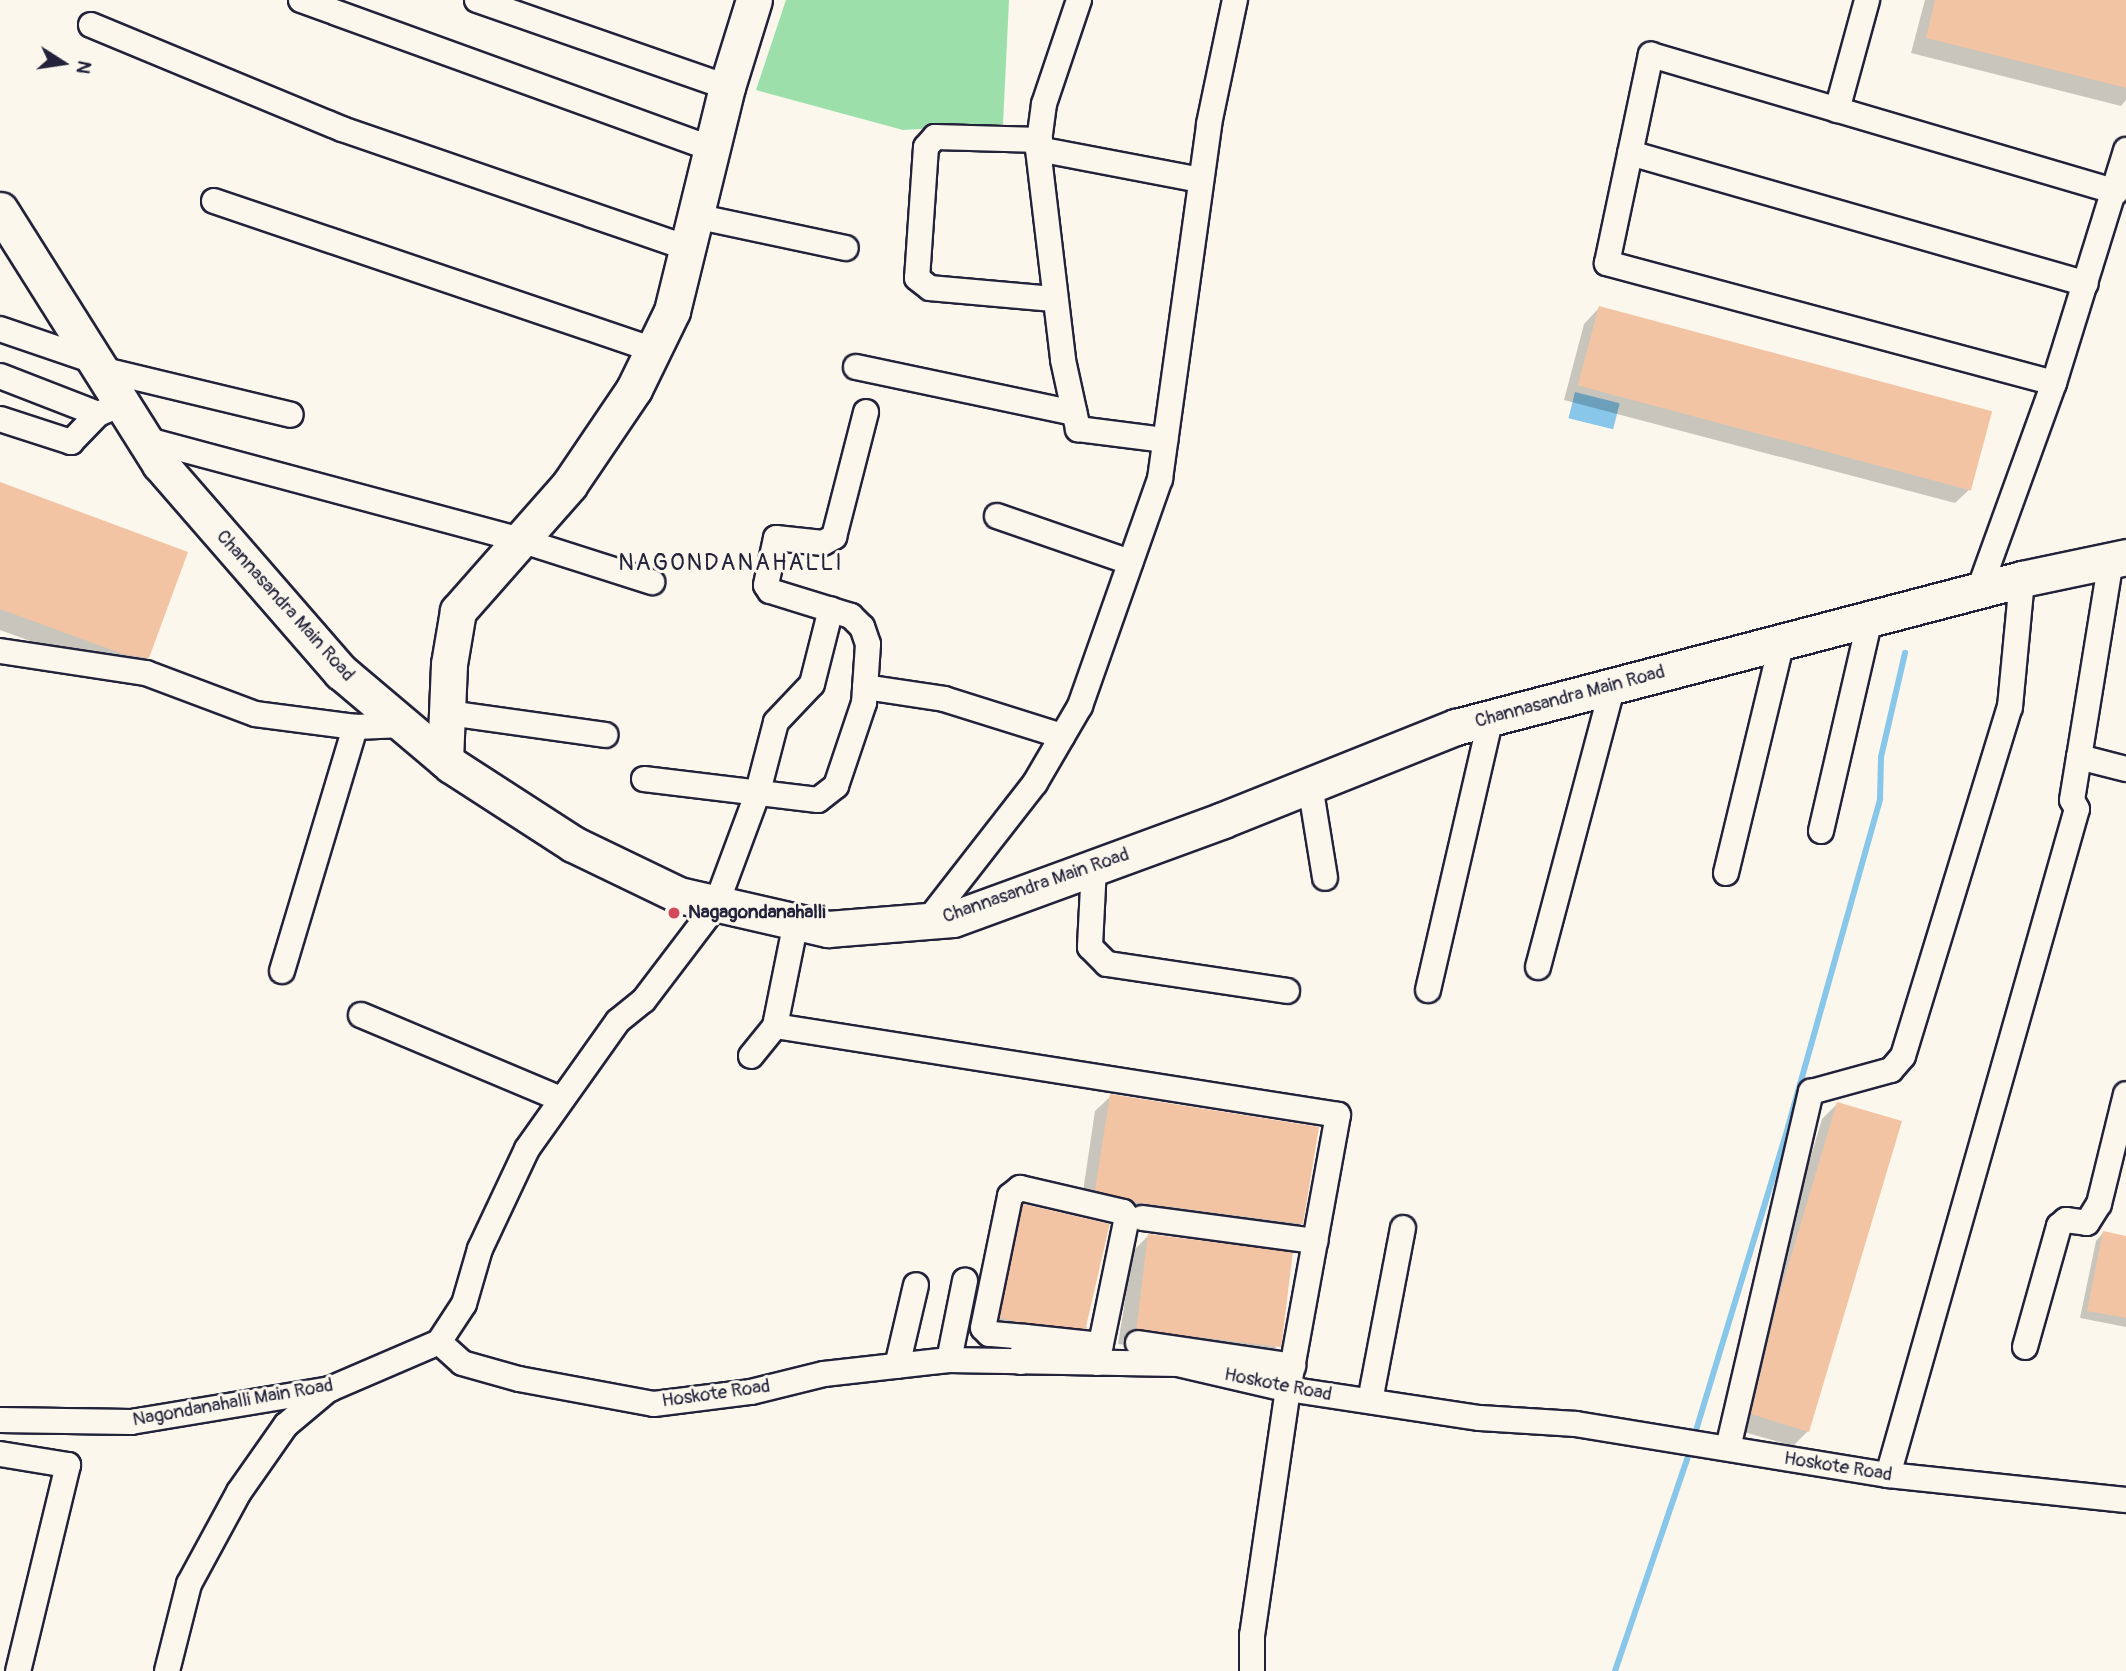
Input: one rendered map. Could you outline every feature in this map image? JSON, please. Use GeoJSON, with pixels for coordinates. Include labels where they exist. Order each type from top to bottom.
{"type":"FeatureCollection","features":[{"type":"Feature","properties":{"kind":"street"},"geometry":{"type":"LineString","coordinates":[[301,0],[712,149]]}},
{"type":"Feature","properties":{"kind":"street"},"geometry":{"type":"LineString","coordinates":[[477,0],[727,87]]}},
{"type":"Feature","properties":{"kind":"street"},"geometry":{"type":"LineString","coordinates":[[445,760],[449,664],[458,611],[517,540],[569,485],[634,389],[672,311],[727,87],[754,0]]}},
{"type":"Feature","properties":{"kind":"street"},"geometry":{"type":"LineString","coordinates":[[1079,0],[1044,104],[1039,145],[1053,299],[1074,413],[1079,429],[1165,440]]}},
{"type":"Feature","properties":{"kind":"street"},"geometry":{"type":"LineString","coordinates":[[926,923],[1035,783],[1080,706],[1160,479],[1201,180],[1236,0]]}},
{"type":"Feature","properties":{"kind":"street"},"geometry":{"type":"LineString","coordinates":[[1837,110],[1863,1]]}},
{"type":"Feature","properties":{"kind":"street"},"geometry":{"type":"LineString","coordinates":[[91,25],[354,134],[691,232],[846,248]]}},
{"type":"Feature","properties":{"kind":"street"},"geometry":{"type":"LineString","coordinates":[[2054,383],[1607,263],[1651,55],[2116,192]]}},
{"type":"Feature","properties":{"kind":"street"},"geometry":{"type":"LineString","coordinates":[[1053,299],[930,288],[917,278],[926,147],[935,136],[1039,145],[1201,180]]}},
{"type":"Feature","properties":{"kind":"street"},"geometry":{"type":"LineString","coordinates":[[1979,590],[2054,383],[2116,192],[2126,150]]}},
{"type":"Feature","properties":{"kind":"street"},"geometry":{"type":"LineString","coordinates":[[1630,153],[2086,284]]}},
{"type":"Feature","properties":{"kind":"street"},"geometry":{"type":"LineString","coordinates":[[214,201],[653,350]]}},
{"type":"Feature","properties":{"kind":"street","name":"Channasandra Main Road"},"geometry":{"type":"LineString","coordinates":[[0,211],[97,365],[110,409],[144,439],[160,464],[341,672],[445,760],[572,844],[679,895],[828,929],[953,919],[1310,785],[1456,727],[2022,579],[2118,559]]}},
{"type":"Feature","properties":{"kind":"street"},"geometry":{"type":"LineString","coordinates":[[0,330],[97,365],[291,415]]}},
{"type":"Feature","properties":{"kind":"street"},"geometry":{"type":"LineString","coordinates":[[856,368],[1074,413]]}},
{"type":"Feature","properties":{"kind":"street"},"geometry":{"type":"LineString","coordinates":[[0,376],[110,409]]}},
{"type":"Feature","properties":{"kind":"street"},"geometry":{"type":"LineString","coordinates":[[0,419],[71,442],[110,409]]}},
{"type":"Feature","properties":{"kind":"street"},"geometry":{"type":"LineString","coordinates":[[644,779],[757,796],[818,800],[828,795],[836,786],[849,750],[865,687],[868,644],[862,627],[850,616],[770,591],[765,585],[772,544],[776,538],[823,543],[834,537],[866,412]]}},
{"type":"Feature","properties":{"kind":"street"},"geometry":{"type":"LineString","coordinates":[[144,439],[517,540],[652,582]]}},
{"type":"Feature","properties":{"kind":"street"},"geometry":{"type":"LineString","coordinates":[[997,516],[1130,562]]}},
{"type":"Feature","properties":{"kind":"street"},"geometry":{"type":"LineString","coordinates":[[1888,1475],[2077,809],[2072,800],[2078,757],[2118,559]]}},
{"type":"Feature","properties":{"kind":"street"},"geometry":{"type":"LineString","coordinates":[[1728,1448],[1811,1093],[1891,1070],[1903,1056],[2010,707],[2022,579]]}},
{"type":"Feature","properties":{"kind":"street"},"geometry":{"type":"LineString","coordinates":[[439,1342],[464,1304],[480,1249],[527,1149],[618,1021],[643,1000],[716,905],[757,796],[777,719],[815,678],[831,610]]}},
{"type":"Feature","properties":{"kind":"street"},"geometry":{"type":"LineString","coordinates":[[1821,831],[1870,619]]}},
{"type":"Feature","properties":{"kind":"street"},"geometry":{"type":"LineString","coordinates":[[1726,873],[1782,642]]}},
{"type":"Feature","properties":{"kind":"street"},"geometry":{"type":"LineString","coordinates":[[0,651],[146,673],[255,714],[355,727],[404,725]]}},
{"type":"Feature","properties":{"kind":"street"},"geometry":{"type":"LineString","coordinates":[[1538,967],[1613,686]]}},
{"type":"Feature","properties":{"kind":"street"},"geometry":{"type":"LineString","coordinates":[[865,687],[944,699],[1062,736]]}},
{"type":"Feature","properties":{"kind":"street"},"geometry":{"type":"LineString","coordinates":[[449,713],[605,735]]}},
{"type":"Feature","properties":{"kind":"street"},"geometry":{"type":"LineString","coordinates":[[1428,990],[1491,718]]}},
{"type":"Feature","properties":{"kind":"street"},"geometry":{"type":"LineString","coordinates":[[282,971],[355,727]]}},
{"type":"Feature","properties":{"kind":"street"},"geometry":{"type":"LineString","coordinates":[[2078,757],[2126,769]]}},
{"type":"Feature","properties":{"kind":"street"},"geometry":{"type":"LineString","coordinates":[[1310,785],[1325,878]]}},
{"type":"Feature","properties":{"kind":"street"},"geometry":{"type":"LineString","coordinates":[[1094,867],[1090,947],[1107,964],[1287,991]]}},
{"type":"Feature","properties":{"kind":"street"},"geometry":{"type":"LineString","coordinates":[[751,1056],[775,1026],[796,922]]}},
{"type":"Feature","properties":{"kind":"street"},"geometry":{"type":"LineString","coordinates":[[361,1015],[561,1099]]}},
{"type":"Feature","properties":{"kind":"street"},"geometry":{"type":"LineString","coordinates":[[775,1026],[1338,1115],[1291,1377],[1252,1635],[1252,1671]]}},
{"type":"Feature","properties":{"kind":"street"},"geometry":{"type":"LineString","coordinates":[[2025,1347],[2059,1226],[2066,1220],[2087,1223],[2099,1204],[2126,1094]]}},
{"type":"Feature","properties":{"kind":"street"},"geometry":{"type":"LineString","coordinates":[[1020,1188],[1127,1217],[1099,1354],[1026,1337],[989,1334],[984,1328],[1010,1196],[1020,1188]]}},
{"type":"Feature","properties":{"kind":"street"},"geometry":{"type":"LineString","coordinates":[[1142,1218],[1315,1241]]}},
{"type":"Feature","properties":{"kind":"street"},"geometry":{"type":"LineString","coordinates":[[1370,1401],[1403,1228]]}},
{"type":"Feature","properties":{"kind":"street"},"geometry":{"type":"LineString","coordinates":[[949,1360],[965,1281]]}},
{"type":"Feature","properties":{"kind":"street"},"geometry":{"type":"LineString","coordinates":[[897,1366],[916,1285]]}},
{"type":"Feature","properties":{"kind":"street"},"geometry":{"type":"LineString","coordinates":[[1021,1362],[1026,1337]]}},
{"type":"Feature","properties":{"kind":"street","name":"Hoskote Road"},"geometry":{"type":"LineString","coordinates":[[439,1342],[462,1363],[654,1404],[751,1392],[824,1374],[949,1360],[1021,1362],[1099,1354],[1291,1377],[1370,1401],[1480,1418],[1576,1424],[1888,1475],[2126,1500]]}},
{"type":"Feature","properties":{"kind":"street","name":"Nagondanahalli Main Road"},"geometry":{"type":"LineString","coordinates":[[0,1420],[131,1422],[330,1389],[439,1342]]}},
{"type":"Feature","properties":{"kind":"street"},"geometry":{"type":"LineString","coordinates":[[1138,1343],[1291,1377]]}},
{"type":"Feature","properties":{"kind":"street"},"geometry":{"type":"LineString","coordinates":[[167,1671],[189,1584],[239,1492],[286,1425],[330,1389]]}},
{"type":"Feature","properties":{"kind":"street"},"geometry":{"type":"LineString","coordinates":[[0,1454],[68,1465],[18,1671]]}},
{"type":"Feature","properties":{"kind":"green space"},"geometry":{"type":"Polygon","coordinates":[[[786,0],[1009,0],[1003,124],[903,130],[756,90],[786,0]]]}},
{"type":"Feature","properties":{"kind":"water"},"geometry":{"type":"Polygon","coordinates":[[[1575,392],[1620,403],[1613,429],[1568,418],[1575,392]]]}},
{"type":"Feature","properties":{"kind":"building"},"geometry":{"type":"Polygon","coordinates":[[[1935,0],[2126,0],[2126,88],[1926,38],[1935,0]]]}},
{"type":"Feature","properties":{"kind":"building"},"geometry":{"type":"Polygon","coordinates":[[[1599,306],[1992,411],[1971,491],[1578,385],[1599,306]]]}},
{"type":"Feature","properties":{"kind":"building"},"geometry":{"type":"Polygon","coordinates":[[[0,482],[188,552],[149,658],[123,654],[0,609],[0,482]]]}},
{"type":"Feature","properties":{"kind":"building"},"geometry":{"type":"Polygon","coordinates":[[[1110,1094],[1319,1127],[1303,1224],[1133,1202],[1095,1190],[1110,1094]]]}},
{"type":"Feature","properties":{"kind":"building"},"geometry":{"type":"Polygon","coordinates":[[[1837,1102],[1902,1121],[1809,1432],[1751,1414],[1778,1300],[1837,1102]]]}},
{"type":"Feature","properties":{"kind":"building"},"geometry":{"type":"Polygon","coordinates":[[[1023,1204],[1110,1224],[1084,1337],[997,1317],[1023,1204]]]}},
{"type":"Feature","properties":{"kind":"building"},"geometry":{"type":"Polygon","coordinates":[[[2103,1231],[2126,1236],[2126,1318],[2087,1311],[2103,1231]]]}},
{"type":"Feature","properties":{"kind":"building"},"geometry":{"type":"Polygon","coordinates":[[[1148,1234],[1293,1252],[1281,1347],[1136,1329],[1148,1234]]]}},
{"type":"Feature","properties":{"kind":"waterway"},"geometry":{"type":"LineString","coordinates":[[1694,1437],[1788,1127],[1880,799],[1881,757],[1905,653]]}},
{"type":"Feature","properties":{"kind":"waterway"},"geometry":{"type":"LineString","coordinates":[[1615,1671],[1691,1448]]}},
{"type":"Feature","properties":{"kind":"place","name":"Nagagondanahalli"},"geometry":{"type":"Point","coordinates":[674,913]}},
{"type":"Feature","properties":{"kind":"district","name":"NAGONDANAHALLI"},"geometry":{"type":"Point","coordinates":[731,563]}}]}
